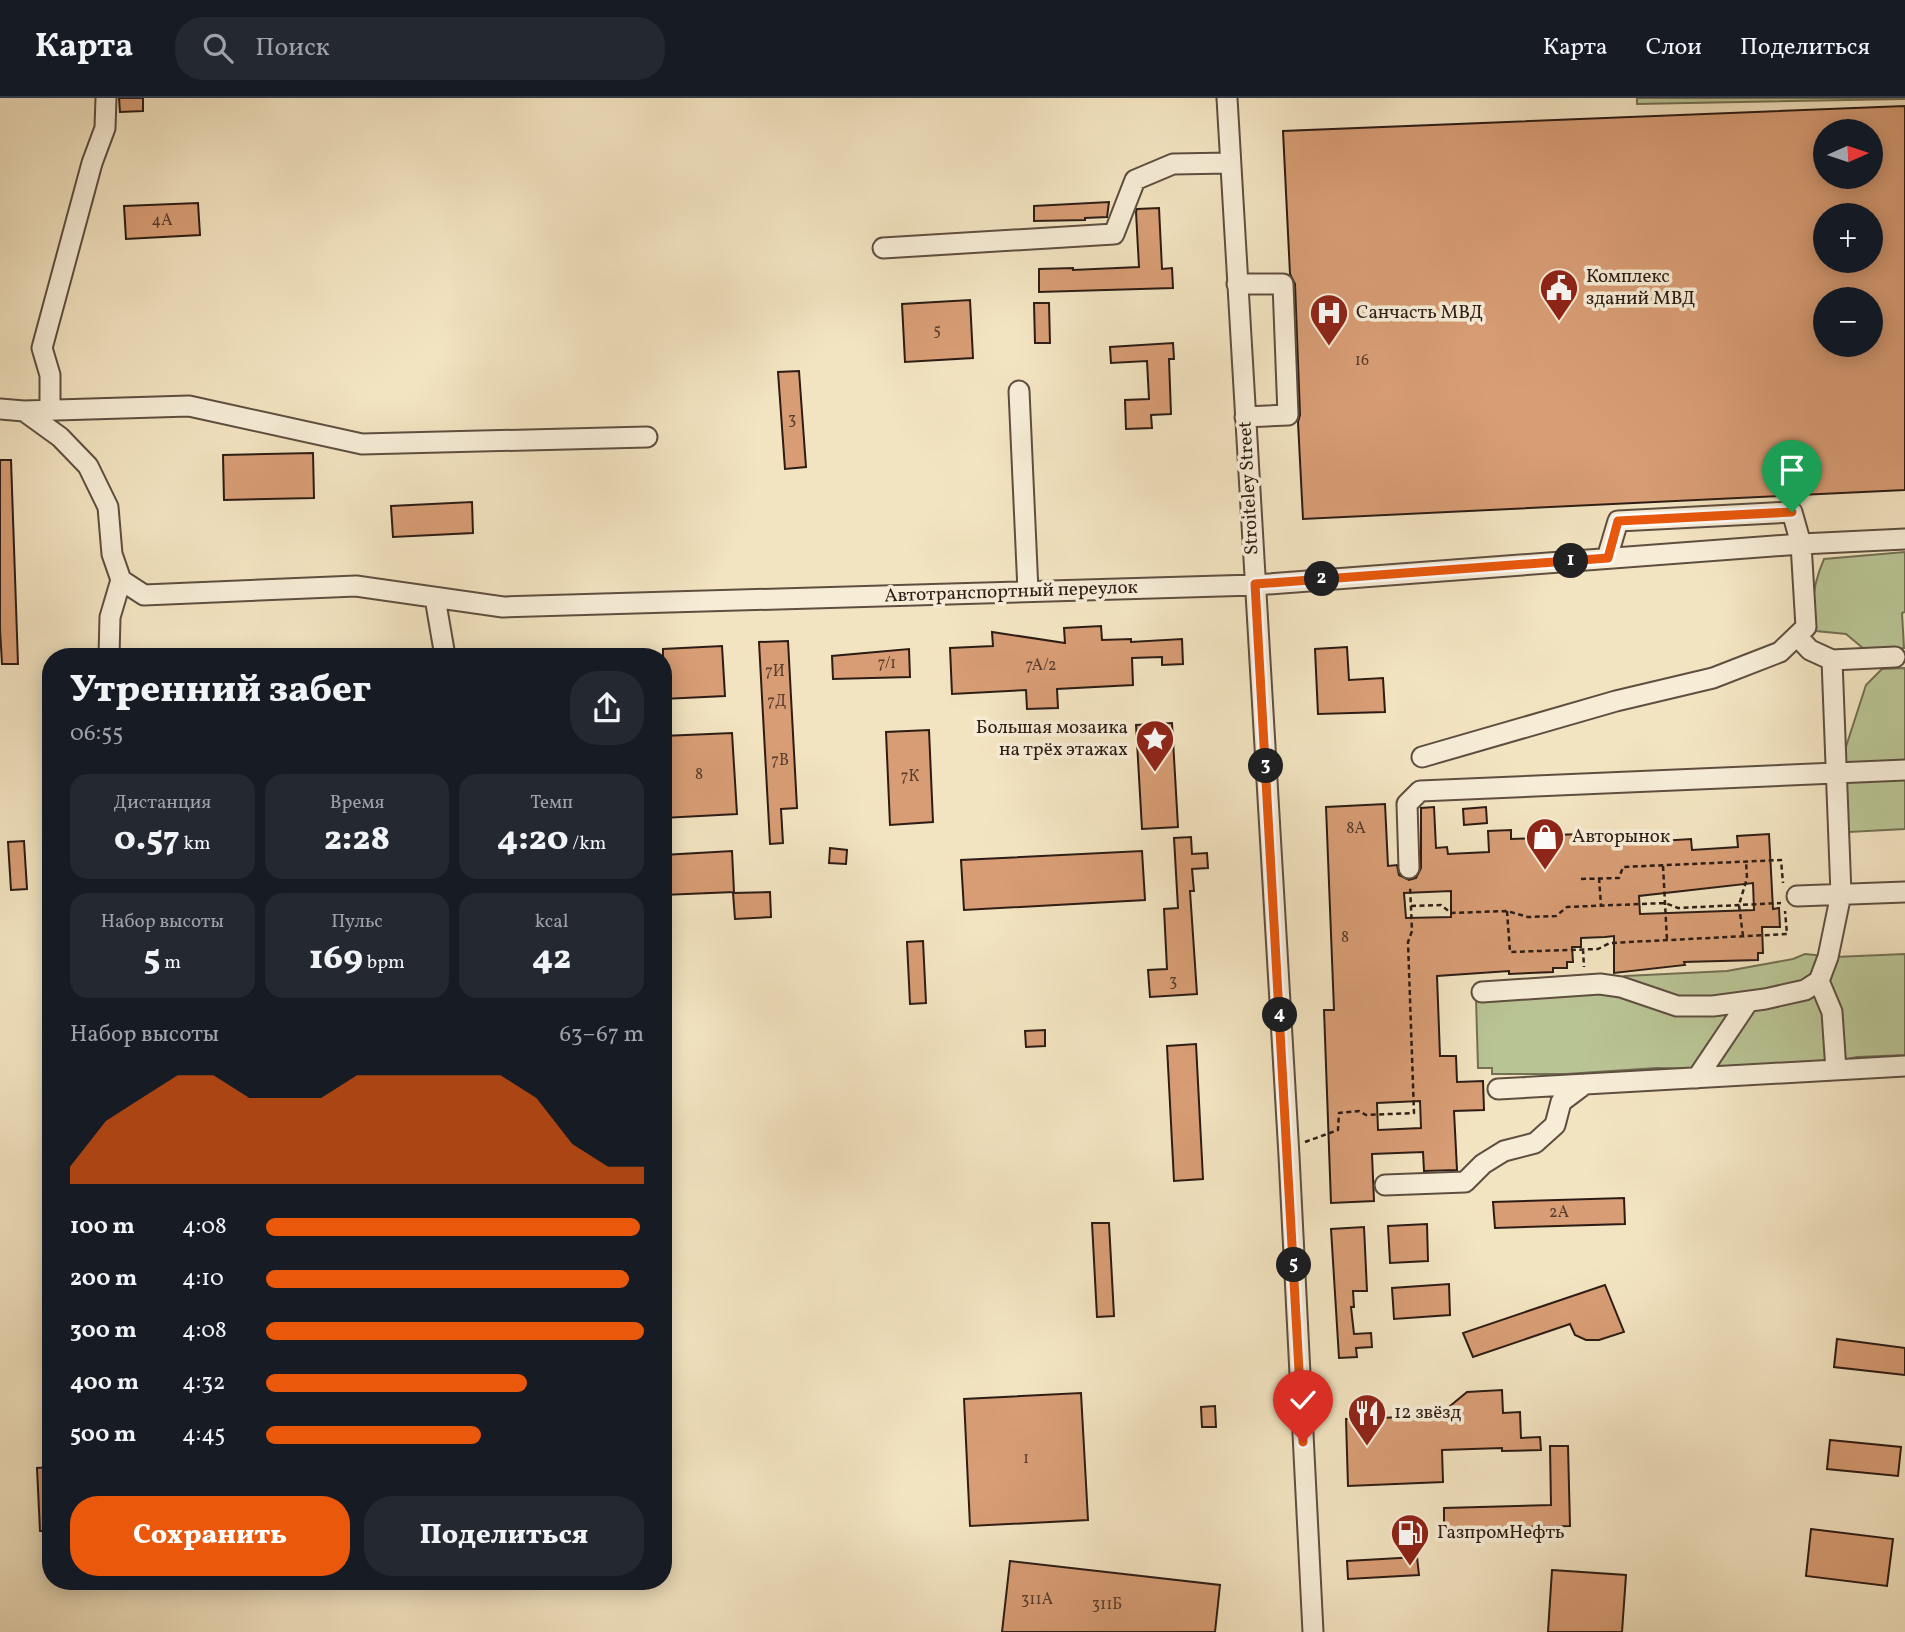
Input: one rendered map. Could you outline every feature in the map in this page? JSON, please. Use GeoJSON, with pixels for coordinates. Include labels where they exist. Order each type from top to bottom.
{"type":"FeatureCollection","features":[{"type":"Feature","properties":{"kind":"street"},"geometry":{"type":"LineString","coordinates":[[50,410],[50,375],[42,348],[92,163],[105,128],[106,98]]}},
{"type":"Feature","properties":{"kind":"street","name":"Stroiteley Street"},"geometry":{"type":"LineString","coordinates":[[1227,98],[1289,1156],[1313,1632]]}},
{"type":"Feature","properties":{"kind":"street"},"geometry":{"type":"LineString","coordinates":[[883,248],[1114,234],[1135,180],[1173,164],[1230,163]]}},
{"type":"Feature","properties":{"kind":"street"},"geometry":{"type":"LineString","coordinates":[[1237,284],[1283,284],[1288,415],[1245,417]]}},
{"type":"Feature","properties":{"kind":"street"},"geometry":{"type":"LineString","coordinates":[[1019,391],[1028,591]]}},
{"type":"Feature","properties":{"kind":"street"},"geometry":{"type":"LineString","coordinates":[[0,409],[24,411],[189,406],[362,444],[647,437]]}},
{"type":"Feature","properties":{"kind":"street"},"geometry":{"type":"LineString","coordinates":[[24,411],[60,437],[88,466],[108,507],[112,554],[121,580],[110,617],[109,648]]}},
{"type":"Feature","properties":{"kind":"street"},"geometry":{"type":"LineString","coordinates":[[1422,757],[1616,701],[1713,678],[1780,652],[1806,627],[1801,544],[1792,512],[1618,521],[1608,558]]}},
{"type":"Feature","properties":{"kind":"street","name":"Автотранспортный переулок"},"geometry":{"type":"LineString","coordinates":[[121,580],[144,595],[356,586],[503,607],[1255,584],[1801,544],[1905,539]]}},
{"type":"Feature","properties":{"kind":"street"},"geometry":{"type":"LineString","coordinates":[[435,597],[444,648]]}},
{"type":"Feature","properties":{"kind":"street"},"geometry":{"type":"LineString","coordinates":[[1797,636],[1810,650],[1832,660],[1895,657]]}},
{"type":"Feature","properties":{"kind":"street"},"geometry":{"type":"LineString","coordinates":[[1482,992],[1600,984],[1621,986],[1677,1006],[1713,1006],[1805,990],[1819,981],[1828,957],[1841,894],[1832,660]]}},
{"type":"Feature","properties":{"kind":"street"},"geometry":{"type":"LineString","coordinates":[[1409,867],[1407,804],[1420,791],[1905,770]]}},
{"type":"Feature","properties":{"kind":"street"},"geometry":{"type":"LineString","coordinates":[[1791,894],[1905,892]]}},
{"type":"Feature","properties":{"kind":"street"},"geometry":{"type":"LineString","coordinates":[[1819,981],[1832,1012],[1836,1070]]}},
{"type":"Feature","properties":{"kind":"street"},"geometry":{"type":"LineString","coordinates":[[1697,1078],[1748,1002]]}},
{"type":"Feature","properties":{"kind":"street"},"geometry":{"type":"LineString","coordinates":[[1498,1088],[1905,1066]]}},
{"type":"Feature","properties":{"kind":"street"},"geometry":{"type":"LineString","coordinates":[[1385,1185],[1465,1182],[1483,1164],[1504,1151],[1535,1143],[1555,1125],[1561,1102],[1586,1083]]}},
{"type":"Feature","properties":{"kind":"path"},"geometry":{"type":"LineString","coordinates":[[1581,879],[1619,878],[1623,867],[1781,860],[1791,894]]}},
{"type":"Feature","properties":{"kind":"path"},"geometry":{"type":"LineString","coordinates":[[1742,936],[1740,905],[1747,878],[1746,861]]}},
{"type":"Feature","properties":{"kind":"path"},"geometry":{"type":"LineString","coordinates":[[1663,865],[1667,940]]}},
{"type":"Feature","properties":{"kind":"path"},"geometry":{"type":"LineString","coordinates":[[1289,1156],[1302,1143],[1338,1130],[1339,1113],[1414,1113],[1408,942],[1412,931],[1409,867]]}},
{"type":"Feature","properties":{"kind":"path"},"geometry":{"type":"LineString","coordinates":[[1599,878],[1601,905]]}},
{"type":"Feature","properties":{"kind":"path"},"geometry":{"type":"LineString","coordinates":[[1411,906],[1441,905],[1451,913],[1507,911],[1528,917],[1556,916],[1567,907],[1601,905],[1665,903],[1678,908],[1785,902],[1787,934],[1610,943],[1598,949],[1510,952],[1507,911]]}},
{"type":"Feature","properties":{"kind":"green space"},"geometry":{"type":"Polygon","coordinates":[[[1637,98],[1905,98],[1905,99],[1637,104],[1637,98]]]}},
{"type":"Feature","properties":{"kind":"green space"},"geometry":{"type":"Polygon","coordinates":[[[1905,552],[1905,612],[1902,613],[1904,648],[1864,649],[1846,634],[1816,631],[1814,595],[1824,559],[1905,552]]]}},
{"type":"Feature","properties":{"kind":"green space"},"geometry":{"type":"Polygon","coordinates":[[[1905,668],[1905,762],[1843,765],[1843,756],[1866,685],[1882,669],[1905,668]]]}},
{"type":"Feature","properties":{"kind":"green space"},"geometry":{"type":"Polygon","coordinates":[[[1905,778],[1905,829],[1849,832],[1845,815],[1845,783],[1849,780],[1905,778]]]}},
{"type":"Feature","properties":{"kind":"green space"},"geometry":{"type":"Polygon","coordinates":[[[1805,954],[1835,957],[1905,954],[1905,1055],[1857,1057],[1821,1065],[1656,1068],[1566,1074],[1492,1074],[1492,1068],[1478,1068],[1476,998],[1577,992],[1625,976],[1727,971],[1793,959],[1805,954]]]}},
{"type":"Feature","properties":{"kind":"building"},"geometry":{"type":"Polygon","coordinates":[[[119,98],[143,98],[143,111],[120,112],[119,98]]]}},
{"type":"Feature","properties":{"kind":"building","name":"Комплекс зданий МВД"},"geometry":{"type":"Polygon","coordinates":[[[1905,106],[1905,490],[1303,519],[1295,284],[1290,274],[1283,131],[1905,106]]]}},
{"type":"Feature","properties":{"kind":"building"},"geometry":{"type":"Polygon","coordinates":[[[1109,202],[1107,217],[1034,221],[1034,206],[1109,202]]]}},
{"type":"Feature","properties":{"kind":"building"},"geometry":{"type":"Polygon","coordinates":[[[198,203],[200,235],[126,239],[124,206],[198,203]]]}},
{"type":"Feature","properties":{"kind":"building"},"geometry":{"type":"Polygon","coordinates":[[[1159,208],[1162,269],[1172,268],[1173,288],[1039,292],[1039,269],[1139,267],[1137,209],[1159,208]]]}},
{"type":"Feature","properties":{"kind":"building"},"geometry":{"type":"Polygon","coordinates":[[[970,300],[973,358],[905,362],[902,304],[970,300]]]}},
{"type":"Feature","properties":{"kind":"building"},"geometry":{"type":"Polygon","coordinates":[[[1034,303],[1049,303],[1050,343],[1035,343],[1034,303]]]}},
{"type":"Feature","properties":{"kind":"building"},"geometry":{"type":"Polygon","coordinates":[[[1173,343],[1174,359],[1169,359],[1171,414],[1151,415],[1152,428],[1126,429],[1125,400],[1149,399],[1147,361],[1111,363],[1110,347],[1173,343]]]}},
{"type":"Feature","properties":{"kind":"building"},"geometry":{"type":"Polygon","coordinates":[[[799,371],[806,467],[785,469],[778,372],[799,371]]]}},
{"type":"Feature","properties":{"kind":"building"},"geometry":{"type":"Polygon","coordinates":[[[313,453],[314,498],[224,500],[223,455],[313,453]]]}},
{"type":"Feature","properties":{"kind":"building"},"geometry":{"type":"Polygon","coordinates":[[[0,460],[11,460],[18,664],[2,664],[0,460]]]}},
{"type":"Feature","properties":{"kind":"building"},"geometry":{"type":"Polygon","coordinates":[[[472,502],[473,533],[393,537],[391,506],[472,502]]]}},
{"type":"Feature","properties":{"kind":"building"},"geometry":{"type":"Polygon","coordinates":[[[1101,626],[1102,640],[1131,639],[1131,642],[1182,639],[1183,664],[1162,665],[1162,657],[1132,658],[1133,685],[1057,689],[1058,708],[1027,709],[1026,690],[952,694],[950,648],[993,646],[992,632],[1065,643],[1064,628],[1101,626]]]}},
{"type":"Feature","properties":{"kind":"building"},"geometry":{"type":"Polygon","coordinates":[[[788,641],[797,808],[781,809],[783,843],[770,844],[759,642],[788,641]]]}},
{"type":"Feature","properties":{"kind":"building"},"geometry":{"type":"Polygon","coordinates":[[[722,646],[725,696],[672,699],[672,649],[722,646]]]}},
{"type":"Feature","properties":{"kind":"building"},"geometry":{"type":"Polygon","coordinates":[[[1347,647],[1349,680],[1383,678],[1385,712],[1318,714],[1315,649],[1347,647]]]}},
{"type":"Feature","properties":{"kind":"building"},"geometry":{"type":"Polygon","coordinates":[[[909,649],[910,677],[833,679],[832,656],[909,649]]]}},
{"type":"Feature","properties":{"kind":"building"},"geometry":{"type":"Polygon","coordinates":[[[1172,723],[1178,827],[1142,829],[1136,725],[1172,723]]]}},
{"type":"Feature","properties":{"kind":"building"},"geometry":{"type":"Polygon","coordinates":[[[929,730],[933,822],[890,825],[886,732],[929,730]]]}},
{"type":"Feature","properties":{"kind":"building"},"geometry":{"type":"Polygon","coordinates":[[[732,733],[737,814],[672,818],[672,736],[732,733]]]}},
{"type":"Feature","properties":{"kind":"building"},"geometry":{"type":"Polygon","coordinates":[[[1385,804],[1388,866],[1397,865],[1399,875],[1409,880],[1416,878],[1421,868],[1421,808],[1434,807],[1436,848],[1447,847],[1448,854],[1489,852],[1488,831],[1511,830],[1511,839],[1539,838],[1538,833],[1609,833],[1609,839],[1614,839],[1614,844],[1691,839],[1692,850],[1738,847],[1737,836],[1769,834],[1773,909],[1779,908],[1780,927],[1762,927],[1763,953],[1758,953],[1758,960],[1684,962],[1685,965],[1614,973],[1614,936],[1581,938],[1581,947],[1572,947],[1573,962],[1567,962],[1567,968],[1553,968],[1553,972],[1509,974],[1509,971],[1437,976],[1440,1056],[1456,1056],[1457,1082],[1483,1081],[1484,1110],[1454,1111],[1457,1170],[1424,1171],[1423,1152],[1372,1154],[1374,1201],[1331,1203],[1324,1010],[1334,1010],[1326,807],[1385,804]],[[1753,883],[1639,896],[1640,914],[1754,910],[1753,883]],[[1451,891],[1404,893],[1406,918],[1451,917],[1451,891]],[[1420,1101],[1377,1103],[1378,1130],[1421,1128],[1420,1101]]]}},
{"type":"Feature","properties":{"kind":"building"},"geometry":{"type":"Polygon","coordinates":[[[1486,807],[1487,823],[1464,825],[1463,809],[1486,807]]]}},
{"type":"Feature","properties":{"kind":"building"},"geometry":{"type":"Polygon","coordinates":[[[1191,837],[1192,854],[1207,853],[1208,868],[1192,869],[1194,891],[1190,891],[1197,994],[1150,997],[1148,970],[1167,969],[1164,909],[1178,908],[1174,838],[1191,837]]]}},
{"type":"Feature","properties":{"kind":"building"},"geometry":{"type":"Polygon","coordinates":[[[24,841],[27,889],[11,890],[8,842],[24,841]]]}},
{"type":"Feature","properties":{"kind":"building"},"geometry":{"type":"Polygon","coordinates":[[[830,848],[847,850],[846,864],[829,863],[830,848]]]}},
{"type":"Feature","properties":{"kind":"building"},"geometry":{"type":"Polygon","coordinates":[[[732,851],[734,892],[672,895],[672,854],[732,851]]]}},
{"type":"Feature","properties":{"kind":"building"},"geometry":{"type":"Polygon","coordinates":[[[1142,851],[1145,900],[964,910],[961,860],[1142,851]]]}},
{"type":"Feature","properties":{"kind":"building"},"geometry":{"type":"Polygon","coordinates":[[[770,892],[771,917],[735,919],[733,893],[770,892]]]}},
{"type":"Feature","properties":{"kind":"building"},"geometry":{"type":"Polygon","coordinates":[[[923,941],[926,1003],[910,1004],[907,942],[923,941]]]}},
{"type":"Feature","properties":{"kind":"building"},"geometry":{"type":"Polygon","coordinates":[[[1045,1030],[1045,1046],[1026,1047],[1025,1031],[1045,1030]]]}},
{"type":"Feature","properties":{"kind":"building"},"geometry":{"type":"Polygon","coordinates":[[[1196,1044],[1203,1179],[1174,1181],[1167,1046],[1196,1044]]]}},
{"type":"Feature","properties":{"kind":"building"},"geometry":{"type":"Polygon","coordinates":[[[1624,1198],[1625,1224],[1495,1228],[1493,1202],[1624,1198]]]}},
{"type":"Feature","properties":{"kind":"building"},"geometry":{"type":"Polygon","coordinates":[[[1092,1223],[1109,1223],[1114,1316],[1097,1317],[1092,1223]]]}},
{"type":"Feature","properties":{"kind":"building"},"geometry":{"type":"Polygon","coordinates":[[[1427,1224],[1428,1261],[1390,1263],[1388,1226],[1427,1224]]]}},
{"type":"Feature","properties":{"kind":"building"},"geometry":{"type":"Polygon","coordinates":[[[1364,1227],[1367,1291],[1353,1291],[1354,1307],[1351,1307],[1354,1334],[1371,1333],[1372,1347],[1356,1348],[1357,1357],[1339,1358],[1331,1229],[1364,1227]]]}},
{"type":"Feature","properties":{"kind":"building"},"geometry":{"type":"Polygon","coordinates":[[[1449,1284],[1450,1315],[1394,1319],[1392,1288],[1449,1284]]]}},
{"type":"Feature","properties":{"kind":"building"},"geometry":{"type":"Polygon","coordinates":[[[1605,1285],[1624,1332],[1599,1340],[1586,1340],[1575,1335],[1570,1324],[1473,1357],[1463,1333],[1605,1285]]]}},
{"type":"Feature","properties":{"kind":"building"},"geometry":{"type":"Polygon","coordinates":[[[1837,1339],[1905,1348],[1905,1375],[1834,1367],[1837,1339]]]}},
{"type":"Feature","properties":{"kind":"building"},"geometry":{"type":"Polygon","coordinates":[[[1502,1390],[1503,1413],[1520,1412],[1521,1438],[1540,1437],[1541,1450],[1442,1450],[1443,1482],[1348,1486],[1346,1419],[1438,1416],[1467,1392],[1502,1390]]]}},
{"type":"Feature","properties":{"kind":"building"},"geometry":{"type":"Polygon","coordinates":[[[1081,1393],[1088,1520],[970,1526],[964,1399],[1081,1393]]]}},
{"type":"Feature","properties":{"kind":"building"},"geometry":{"type":"Polygon","coordinates":[[[1215,1406],[1216,1427],[1202,1427],[1201,1407],[1215,1406]]]}},
{"type":"Feature","properties":{"kind":"building"},"geometry":{"type":"Polygon","coordinates":[[[1830,1440],[1901,1447],[1898,1476],[1827,1469],[1830,1440]]]}},
{"type":"Feature","properties":{"kind":"building"},"geometry":{"type":"Polygon","coordinates":[[[1550,1446],[1568,1446],[1570,1526],[1444,1529],[1444,1508],[1551,1505],[1550,1446]]]}},
{"type":"Feature","properties":{"kind":"building"},"geometry":{"type":"Polygon","coordinates":[[[37,1468],[42,1468],[42,1531],[40,1531],[37,1468]]]}},
{"type":"Feature","properties":{"kind":"building"},"geometry":{"type":"Polygon","coordinates":[[[1811,1529],[1893,1539],[1887,1586],[1806,1576],[1811,1529]]]}},
{"type":"Feature","properties":{"kind":"building"},"geometry":{"type":"Polygon","coordinates":[[[1417,1557],[1419,1575],[1348,1579],[1347,1561],[1417,1557]]]}},
{"type":"Feature","properties":{"kind":"building"},"geometry":{"type":"Polygon","coordinates":[[[1010,1561],[1220,1585],[1215,1632],[1002,1632],[1010,1561]]]}},
{"type":"Feature","properties":{"kind":"building"},"geometry":{"type":"Polygon","coordinates":[[[1552,1570],[1626,1575],[1622,1632],[1548,1632],[1552,1570]]]}},
{"type":"Feature","properties":{"kind":"place","name":"Комплекс зданий МВД"},"geometry":{"type":"Point","coordinates":[1559,322]}},
{"type":"Feature","properties":{"kind":"place","name":"Санчасть МВД"},"geometry":{"type":"Point","coordinates":[1329,347]}},
{"type":"Feature","properties":{"kind":"place","name":"Большая мозаика на трёх этажах"},"geometry":{"type":"Point","coordinates":[1155,773]}},
{"type":"Feature","properties":{"kind":"place","name":"Авторынок"},"geometry":{"type":"Point","coordinates":[1545,871]}},
{"type":"Feature","properties":{"kind":"place","name":"12 звёзд"},"geometry":{"type":"Point","coordinates":[1367,1447]}},
{"type":"Feature","properties":{"kind":"place","name":"ГазпромНефть"},"geometry":{"type":"Point","coordinates":[1410,1567]}},
{"type":"Feature","properties":{"kind":"route"},"geometry":{"type":"LineString","coordinates":[[1303,1442],[1255,584],[1608,558],[1618,521],[1792,512]]}}]}
